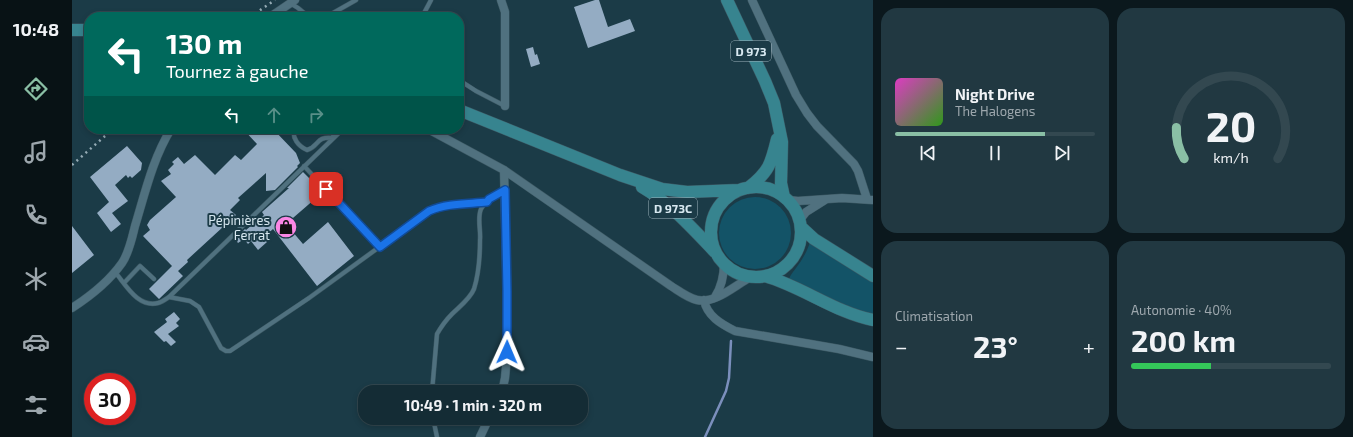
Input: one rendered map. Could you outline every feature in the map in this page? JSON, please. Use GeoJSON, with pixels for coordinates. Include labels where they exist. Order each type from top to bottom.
{"type":"FeatureCollection","features":[{"type":"Feature","properties":{"kind":"main road","name":"D 973"},"geometry":{"type":"LineString","coordinates":[[727,0],[765,81],[778,115],[779,130],[782,142],[781,182],[786,199]]}},
{"type":"Feature","properties":{"kind":"main road"},"geometry":{"type":"LineString","coordinates":[[72,30],[84,30]]}},
{"type":"Feature","properties":{"kind":"main road","name":"D 973C"},"geometry":{"type":"LineString","coordinates":[[464,112],[620,175],[662,189],[687,192],[744,189]]}},
{"type":"Feature","properties":{"kind":"main road","name":"D 973"},"geometry":{"type":"LineString","coordinates":[[744,189],[760,179],[767,171],[773,159],[779,130]]}},
{"type":"Feature","properties":{"kind":"main road","name":"D 973C"},"geometry":{"type":"LineString","coordinates":[[620,175],[653,194],[674,210],[720,258]]}},
{"type":"Feature","properties":{"kind":"main road"},"geometry":{"type":"LineString","coordinates":[[758,187],[767,188],[786,199],[795,210],[800,224],[800,240],[796,252],[788,263],[778,271],[765,276],[751,277],[736,272],[720,258],[712,239],[712,224],[717,210],[726,198],[744,189],[758,187]]}},
{"type":"Feature","properties":{"kind":"main road"},"geometry":{"type":"LineString","coordinates":[[800,224],[814,239],[873,276]]}},
{"type":"Feature","properties":{"kind":"main road"},"geometry":{"type":"LineString","coordinates":[[765,276],[779,280],[801,290],[844,312],[873,320]]}},
{"type":"Feature","properties":{"kind":"street"},"geometry":{"type":"LineString","coordinates":[[501,0],[505,12],[505,106]]}},
{"type":"Feature","properties":{"kind":"street"},"geometry":{"type":"LineString","coordinates":[[752,0],[796,95],[817,126],[854,164],[870,200],[826,199],[798,201],[786,199]]}},
{"type":"Feature","properties":{"kind":"street"},"geometry":{"type":"LineString","coordinates":[[277,12],[292,2]]}},
{"type":"Feature","properties":{"kind":"street"},"geometry":{"type":"LineString","coordinates":[[72,308],[90,296],[115,272],[123,262],[130,244],[155,160],[168,134]]}},
{"type":"Feature","properties":{"kind":"street"},"geometry":{"type":"LineString","coordinates":[[437,134],[504,170],[679,292],[691,298],[697,300],[715,298],[751,277]]}},
{"type":"Feature","properties":{"kind":"street"},"geometry":{"type":"LineString","coordinates":[[504,170],[507,291],[506,378],[504,385]]}},
{"type":"Feature","properties":{"kind":"street"},"geometry":{"type":"LineString","coordinates":[[800,224],[806,212],[826,199]]}},
{"type":"Feature","properties":{"kind":"street"},"geometry":{"type":"LineString","coordinates":[[715,298],[722,285],[724,275],[720,258]]}},
{"type":"Feature","properties":{"kind":"street"},"geometry":{"type":"LineString","coordinates":[[704,300],[705,307],[713,316],[722,324],[735,330],[839,349],[873,357]]}},
{"type":"Feature","properties":{"kind":"street"},"geometry":{"type":"LineString","coordinates":[[480,437],[486,425]]}},
{"type":"Feature","properties":{"kind":"lane"},"geometry":{"type":"LineString","coordinates":[[335,12],[356,0]]}},
{"type":"Feature","properties":{"kind":"lane"},"geometry":{"type":"LineString","coordinates":[[425,12],[431,0]]}},
{"type":"Feature","properties":{"kind":"lane"},"geometry":{"type":"LineString","coordinates":[[292,2],[303,12]]}},
{"type":"Feature","properties":{"kind":"lane"},"geometry":{"type":"LineString","coordinates":[[464,83],[505,106]]}},
{"type":"Feature","properties":{"kind":"lane"},"geometry":{"type":"LineString","coordinates":[[293,134],[296,142],[307,150],[320,139],[325,137],[333,138]]}},
{"type":"Feature","properties":{"kind":"lane"},"geometry":{"type":"LineString","coordinates":[[333,134],[333,138]]}},
{"type":"Feature","properties":{"kind":"lane"},"geometry":{"type":"LineString","coordinates":[[115,272],[137,298],[150,304],[159,303],[169,296],[337,134]]}},
{"type":"Feature","properties":{"kind":"lane"},"geometry":{"type":"LineString","coordinates":[[304,166],[380,247]]}},
{"type":"Feature","properties":{"kind":"lane"},"geometry":{"type":"LineString","coordinates":[[433,385],[437,334],[451,315],[469,297],[474,287],[479,266],[479,214],[482,207],[489,199],[505,190]]}},
{"type":"Feature","properties":{"kind":"lane"},"geometry":{"type":"LineString","coordinates":[[169,296],[190,301],[199,307],[222,348],[226,351],[230,351],[309,298],[429,211],[446,206],[487,202]]}},
{"type":"Feature","properties":{"kind":"lane"},"geometry":{"type":"LineString","coordinates":[[124,283],[140,266],[154,279]]}},
{"type":"Feature","properties":{"kind":"lane"},"geometry":{"type":"LineString","coordinates":[[434,425],[437,437]]}},
{"type":"Feature","properties":{"kind":"shaded area"},"geometry":{"type":"Polygon","coordinates":[[[755,197],[775,203],[785,213],[791,233],[785,253],[775,263],[755,269],[735,263],[725,253],[719,233],[725,213],[735,203],[755,197]]]}},
{"type":"Feature","properties":{"kind":"shaded area"},"geometry":{"type":"Polygon","coordinates":[[[810,242],[873,281],[873,315],[849,308],[789,279],[804,256],[810,242]]]}},
{"type":"Feature","properties":{"kind":"building"},"geometry":{"type":"Polygon","coordinates":[[[599,0],[608,27],[630,19],[635,31],[588,48],[574,7],[599,0]]]}},
{"type":"Feature","properties":{"kind":"building"},"geometry":{"type":"Polygon","coordinates":[[[533,47],[540,64],[531,67],[526,49],[533,47]]]}},
{"type":"Feature","properties":{"kind":"building"},"geometry":{"type":"Polygon","coordinates":[[[248,134],[278,134],[296,153],[300,163],[297,166],[298,167],[275,190],[266,191],[266,173],[238,198],[240,200],[230,210],[236,215],[187,260],[188,262],[178,271],[183,276],[159,299],[149,289],[172,266],[143,236],[150,230],[147,225],[150,220],[176,197],[161,181],[171,174],[168,170],[174,164],[172,162],[178,157],[184,164],[195,155],[215,175],[235,155],[241,160],[257,144],[248,134]]]}},
{"type":"Feature","properties":{"kind":"building"},"geometry":{"type":"Polygon","coordinates":[[[127,146],[142,163],[141,170],[132,178],[130,176],[128,178],[126,175],[115,185],[128,201],[112,213],[121,224],[111,232],[97,213],[109,202],[90,177],[127,146]]]}},
{"type":"Feature","properties":{"kind":"building"},"geometry":{"type":"Polygon","coordinates":[[[303,172],[323,192],[286,224],[303,244],[328,222],[354,256],[317,286],[273,229],[263,238],[267,242],[258,250],[251,241],[248,244],[244,239],[238,243],[235,239],[245,229],[246,230],[264,215],[262,212],[289,188],[287,188],[303,172]]]}},
{"type":"Feature","properties":{"kind":"building"},"geometry":{"type":"Polygon","coordinates":[[[72,226],[94,255],[72,273],[72,226]]]}},
{"type":"Feature","properties":{"kind":"building"},"geometry":{"type":"Polygon","coordinates":[[[174,312],[180,319],[176,323],[179,326],[168,334],[176,342],[171,346],[166,341],[164,342],[154,332],[167,322],[165,319],[174,312]]]}},
{"type":"Feature","properties":{"kind":"waterway"},"geometry":{"type":"LineString","coordinates":[[705,437],[726,391],[729,378],[731,341]]}},
{"type":"Feature","properties":{"kind":"railway"},"geometry":{"type":"LineString","coordinates":[[257,12],[275,0]]}},
{"type":"Feature","properties":{"kind":"railway"},"geometry":{"type":"LineString","coordinates":[[72,165],[107,134]]}},
{"type":"Feature","properties":{"kind":"place","name":"Pépinières Ferrat"},"geometry":{"type":"Point","coordinates":[286,227]}},
{"type":"Feature","properties":{"kind":"route"},"geometry":{"type":"LineString","coordinates":[[326,189],[380,247],[435,208],[487,202],[489,199],[505,190],[507,352]]}}]}
